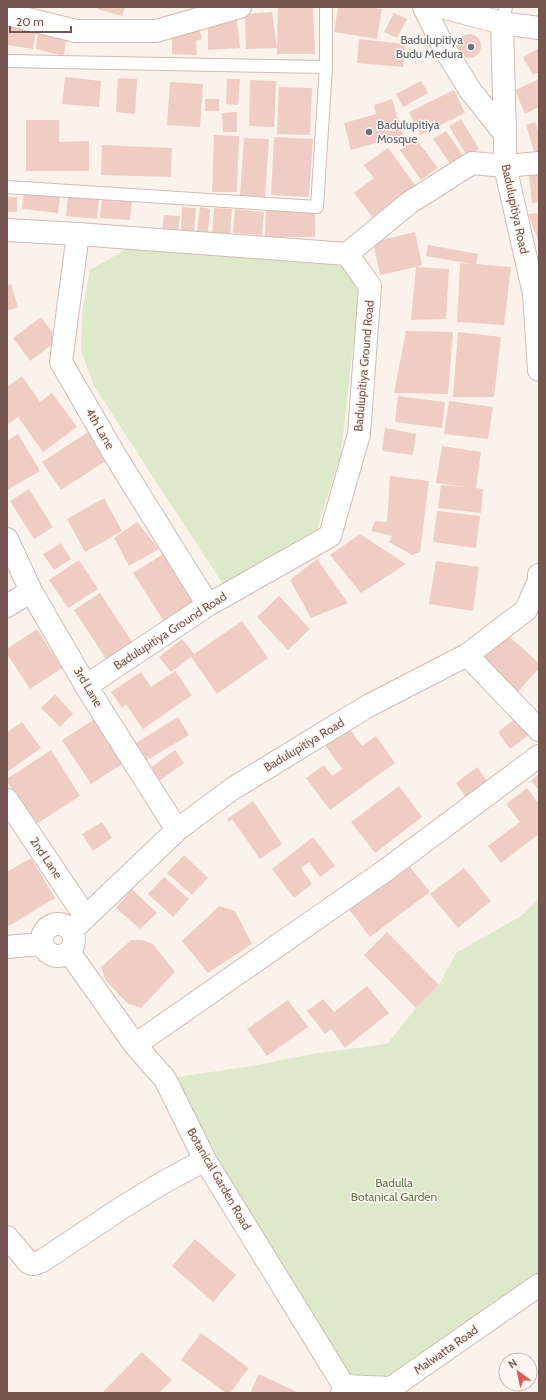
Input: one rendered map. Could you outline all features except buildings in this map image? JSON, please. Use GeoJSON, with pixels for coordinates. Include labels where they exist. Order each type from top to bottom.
{"type":"FeatureCollection","features":[{"type":"Feature","properties":{"kind":"street"},"geometry":{"type":"LineString","coordinates":[[7,14],[76,31],[156,31],[240,7]]}},
{"type":"Feature","properties":{"kind":"street"},"geometry":{"type":"LineString","coordinates":[[424,7],[443,46],[470,90],[505,134]]}},
{"type":"Feature","properties":{"kind":"street"},"geometry":{"type":"LineString","coordinates":[[442,7],[504,15],[539,28]]}},
{"type":"Feature","properties":{"kind":"street","name":"Badulupitiya Road"},"geometry":{"type":"LineString","coordinates":[[504,15],[505,166],[534,294],[539,370]]}},
{"type":"Feature","properties":{"kind":"street"},"geometry":{"type":"LineString","coordinates":[[7,230],[347,254],[409,203],[472,164],[505,166],[539,163]]}},
{"type":"Feature","properties":{"kind":"street","name":"4th Lane"},"geometry":{"type":"LineString","coordinates":[[78,234],[61,362],[116,457],[208,605]]}},
{"type":"Feature","properties":{"kind":"street","name":"Badulupitiya Ground Road"},"geometry":{"type":"LineString","coordinates":[[86,686],[208,605],[330,536],[359,434],[370,286],[347,254]]}},
{"type":"Feature","properties":{"kind":"street","name":"3rd Lane"},"geometry":{"type":"LineString","coordinates":[[7,539],[31,591],[86,686],[177,830]]}},
{"type":"Feature","properties":{"kind":"street","name":"Badulupitiya Road"},"geometry":{"type":"LineString","coordinates":[[78,923],[177,830],[232,789],[368,706],[467,655],[526,610],[539,582],[539,575]]}},
{"type":"Feature","properties":{"kind":"street"},"geometry":{"type":"LineString","coordinates":[[7,606],[31,591]]}},
{"type":"Feature","properties":{"kind":"street"},"geometry":{"type":"LineString","coordinates":[[467,655],[539,730]]}},
{"type":"Feature","properties":{"kind":"street"},"geometry":{"type":"LineString","coordinates":[[135,1045],[386,870],[539,756]]}},
{"type":"Feature","properties":{"kind":"street","name":"2nd Lane"},"geometry":{"type":"LineString","coordinates":[[7,800],[78,923]]}},
{"type":"Feature","properties":{"kind":"street"},"geometry":{"type":"LineString","coordinates":[[56,923],[78,923],[72,948],[70,952],[65,955],[54,956],[49,953],[42,944],[43,933],[46,928],[51,925],[56,923]]}},
{"type":"Feature","properties":{"kind":"street"},"geometry":{"type":"LineString","coordinates":[[7,947],[42,944]]}},
{"type":"Feature","properties":{"kind":"street","name":"Botanical Garden Road"},"geometry":{"type":"LineString","coordinates":[[70,952],[135,1045],[165,1079],[205,1160],[343,1390]]}},
{"type":"Feature","properties":{"kind":"street"},"geometry":{"type":"LineString","coordinates":[[7,1237],[29,1263],[33,1264],[42,1262],[123,1207],[164,1182],[205,1160]]}},
{"type":"Feature","properties":{"kind":"street","name":"Malwatta Road"},"geometry":{"type":"LineString","coordinates":[[343,1390],[391,1388],[539,1285]]}},
{"type":"Feature","properties":{"kind":"lane"},"geometry":{"type":"LineString","coordinates":[[7,187],[317,207],[326,67],[326,7]]}},
{"type":"Feature","properties":{"kind":"lane"},"geometry":{"type":"LineString","coordinates":[[7,61],[326,67]]}},
{"type":"Feature","properties":{"kind":"green space"},"geometry":{"type":"Polygon","coordinates":[[[130,247],[344,266],[359,292],[341,454],[317,529],[242,577],[224,586],[94,386],[81,351],[82,313],[90,270],[130,247]]]}},
{"type":"Feature","properties":{"kind":"green space","name":"Badulla Botanical Garden"},"geometry":{"type":"Polygon","coordinates":[[[539,898],[539,1285],[391,1388],[344,1386],[165,1079],[257,1065],[312,1054],[387,1044],[416,1008],[439,985],[456,953],[521,916],[539,898]]]}},
{"type":"Feature","properties":{"kind":"place","name":"Badulupitiya Budu Medura"},"geometry":{"type":"Point","coordinates":[471,47]}},
{"type":"Feature","properties":{"kind":"place","name":"Badulupitiya Mosque"},"geometry":{"type":"Point","coordinates":[369,132]}}]}
